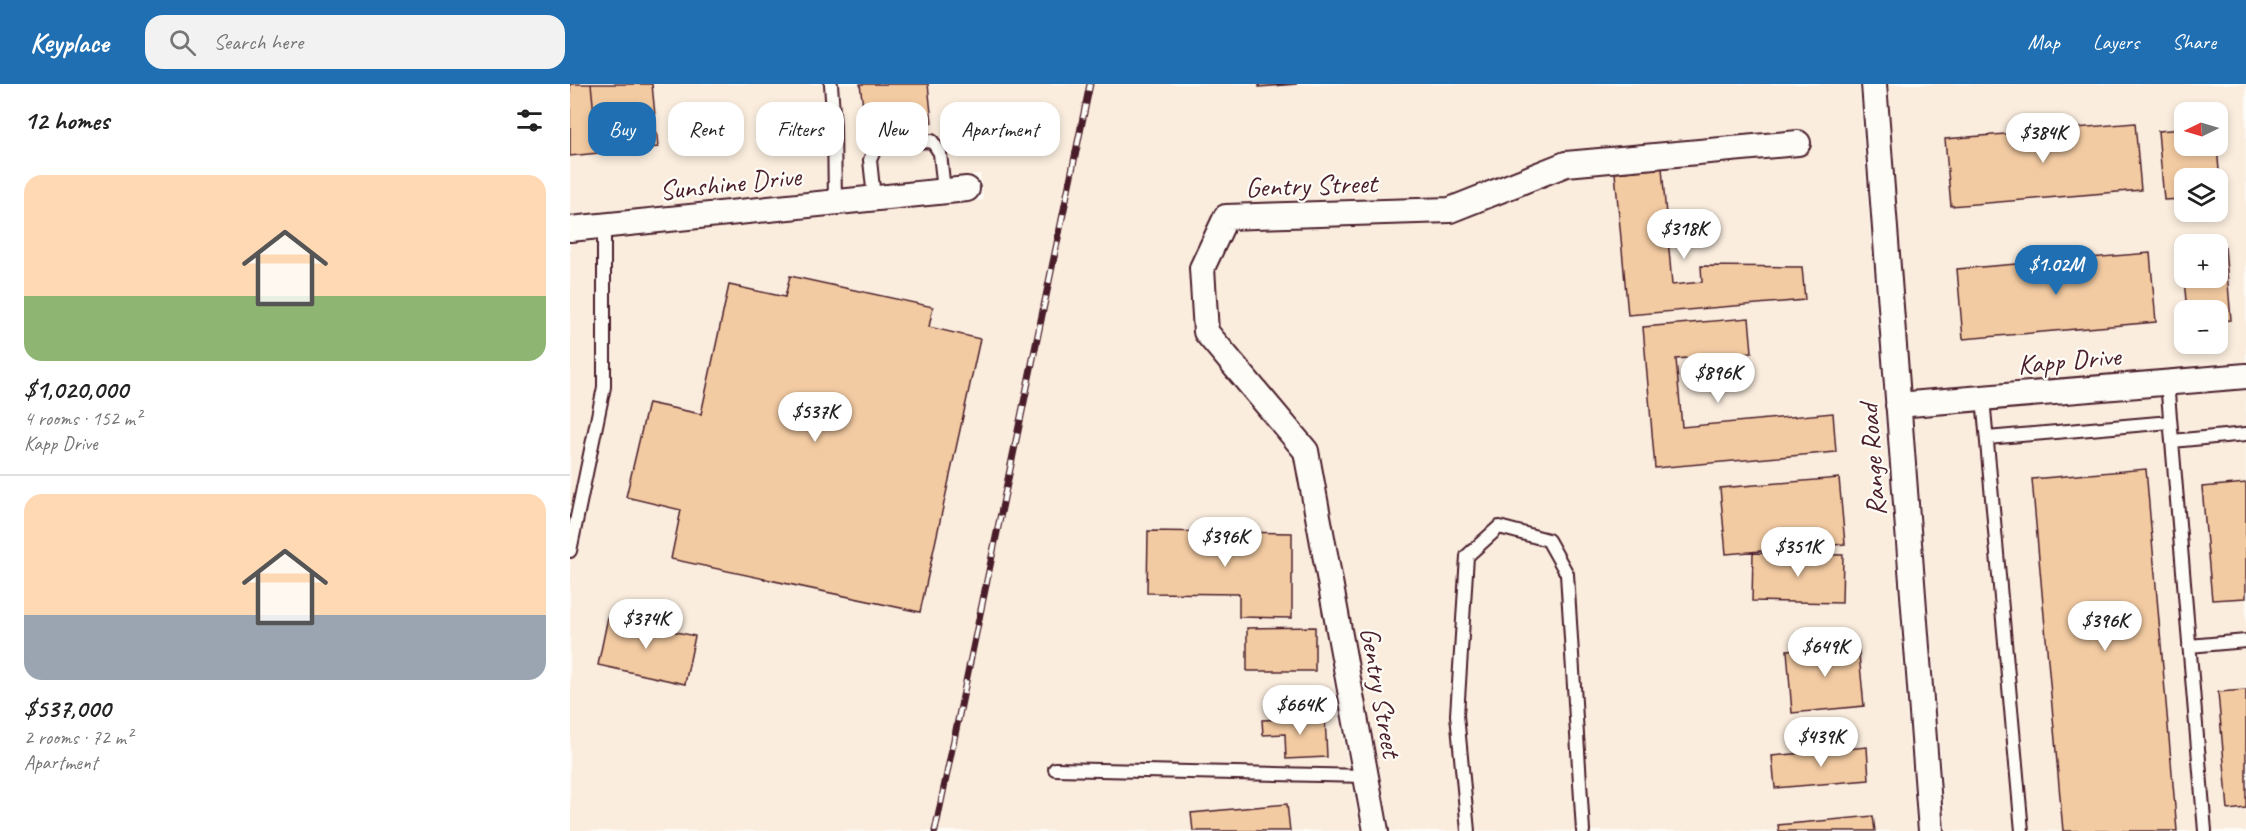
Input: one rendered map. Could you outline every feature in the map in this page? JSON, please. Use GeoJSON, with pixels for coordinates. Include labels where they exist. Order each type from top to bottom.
{"type":"FeatureCollection","features":[{"type":"Feature","properties":{"kind":"street","name":"Range Road"},"geometry":{"type":"LineString","coordinates":[[1874,84],[1931,831]]}},
{"type":"Feature","properties":{"kind":"street","name":"Gentry Street"},"geometry":{"type":"LineString","coordinates":[[1376,831],[1306,451],[1206,332],[1202,268],[1226,218],[1450,210],[1566,164],[1798,143]]}},
{"type":"Feature","properties":{"kind":"street","name":"Sunshine Drive"},"geometry":{"type":"LineString","coordinates":[[570,228],[956,190]]}},
{"type":"Feature","properties":{"kind":"street","name":"Kapp Drive"},"geometry":{"type":"LineString","coordinates":[[1898,405],[2246,376]]}},
{"type":"Feature","properties":{"kind":"lane"},"geometry":{"type":"LineString","coordinates":[[831,84],[835,202]]}},
{"type":"Feature","properties":{"kind":"lane"},"geometry":{"type":"LineString","coordinates":[[874,198],[870,160],[877,144],[932,141],[940,153],[956,190]]}},
{"type":"Feature","properties":{"kind":"lane"},"geometry":{"type":"LineString","coordinates":[[570,551],[604,387],[604,225]]}},
{"type":"Feature","properties":{"kind":"lane"},"geometry":{"type":"LineString","coordinates":[[2167,382],[2205,831]]}},
{"type":"Feature","properties":{"kind":"lane"},"geometry":{"type":"LineString","coordinates":[[1983,398],[2022,831]]}},
{"type":"Feature","properties":{"kind":"lane"},"geometry":{"type":"LineString","coordinates":[[1987,438],[2170,422]]}},
{"type":"Feature","properties":{"kind":"lane"},"geometry":{"type":"LineString","coordinates":[[2172,441],[2246,434]]}},
{"type":"Feature","properties":{"kind":"lane"},"geometry":{"type":"LineString","coordinates":[[1468,831],[1457,715],[1467,556],[1499,527],[1548,540],[1567,574],[1583,831]]}},
{"type":"Feature","properties":{"kind":"lane"},"geometry":{"type":"LineString","coordinates":[[2189,646],[2246,641]]}},
{"type":"Feature","properties":{"kind":"lane"},"geometry":{"type":"LineString","coordinates":[[1054,769],[1366,776]]}},
{"type":"Feature","properties":{"kind":"shaded area"},"geometry":{"type":"Polygon","coordinates":[[[570,84],[1859,84],[1916,831],[1391,831],[1357,656],[1329,661],[1361,831],[570,831],[570,242],[983,200],[980,174],[570,215],[570,84]]]}},
{"type":"Feature","properties":{"kind":"shaded area"},"geometry":{"type":"Polygon","coordinates":[[[1888,84],[2246,84],[2246,362],[1911,391],[1888,84]]]}},
{"type":"Feature","properties":{"kind":"shaded area"},"geometry":{"type":"Polygon","coordinates":[[[2246,388],[2246,831],[1946,831],[1914,417],[2246,388]]]}},
{"type":"Feature","properties":{"kind":"building"},"geometry":{"type":"Polygon","coordinates":[[[570,84],[591,84],[593,102],[588,102],[588,154],[570,156],[570,84]]]}},
{"type":"Feature","properties":{"kind":"building"},"geometry":{"type":"Polygon","coordinates":[[[591,84],[652,84],[654,102],[593,102],[591,84]]]}},
{"type":"Feature","properties":{"kind":"building"},"geometry":{"type":"Polygon","coordinates":[[[860,84],[928,84],[932,123],[928,123],[928,102],[862,102],[860,84]]]}},
{"type":"Feature","properties":{"kind":"building"},"geometry":{"type":"Polygon","coordinates":[[[1259,84],[1297,84],[1259,87],[1259,84]]]}},
{"type":"Feature","properties":{"kind":"building"},"geometry":{"type":"Polygon","coordinates":[[[2135,123],[2141,190],[1951,206],[1945,139],[2135,123]]]}},
{"type":"Feature","properties":{"kind":"building"},"geometry":{"type":"Polygon","coordinates":[[[2174,130],[2174,156],[2218,156],[2219,168],[2174,168],[2174,200],[2164,200],[2158,131],[2174,130]]]}},
{"type":"Feature","properties":{"kind":"building"},"geometry":{"type":"Polygon","coordinates":[[[1662,168],[1672,285],[1702,282],[1701,266],[1802,267],[1805,300],[1628,315],[1615,173],[1662,168]]]}},
{"type":"Feature","properties":{"kind":"building"},"geometry":{"type":"Polygon","coordinates":[[[2150,253],[2156,322],[1963,339],[1957,269],[2150,253]]]}},
{"type":"Feature","properties":{"kind":"building"},"geometry":{"type":"Polygon","coordinates":[[[790,276],[933,307],[929,327],[980,339],[920,612],[671,559],[681,510],[626,497],[648,403],[701,414],[729,285],[785,297],[790,276]]]}},
{"type":"Feature","properties":{"kind":"building"},"geometry":{"type":"Polygon","coordinates":[[[2228,284],[2231,320],[2228,320],[2228,300],[2186,300],[2185,288],[2228,288],[2228,284]]]}},
{"type":"Feature","properties":{"kind":"building"},"geometry":{"type":"Polygon","coordinates":[[[1749,318],[1752,352],[1676,359],[1682,427],[1833,413],[1836,452],[1655,468],[1643,327],[1749,318]]]}},
{"type":"Feature","properties":{"kind":"building"},"geometry":{"type":"Polygon","coordinates":[[[2146,469],[2177,831],[2063,831],[2032,479],[2146,469]]]}},
{"type":"Feature","properties":{"kind":"building"},"geometry":{"type":"Polygon","coordinates":[[[1839,478],[1845,544],[1726,554],[1720,488],[1839,478]]]}},
{"type":"Feature","properties":{"kind":"building"},"geometry":{"type":"Polygon","coordinates":[[[2246,483],[2246,598],[2212,600],[2202,487],[2246,483]]]}},
{"type":"Feature","properties":{"kind":"building"},"geometry":{"type":"Polygon","coordinates":[[[1148,531],[1292,533],[1292,618],[1239,617],[1239,594],[1147,593],[1148,531]]]}},
{"type":"Feature","properties":{"kind":"building"},"geometry":{"type":"Polygon","coordinates":[[[1753,553],[1843,555],[1842,603],[1752,601],[1753,553]]]}},
{"type":"Feature","properties":{"kind":"building"},"geometry":{"type":"Polygon","coordinates":[[[608,617],[695,636],[685,684],[598,665],[608,617]]]}},
{"type":"Feature","properties":{"kind":"building"},"geometry":{"type":"Polygon","coordinates":[[[1315,627],[1315,671],[1247,671],[1247,628],[1315,627]]]}},
{"type":"Feature","properties":{"kind":"building"},"geometry":{"type":"Polygon","coordinates":[[[1858,644],[1864,706],[1792,713],[1787,650],[1858,644]]]}},
{"type":"Feature","properties":{"kind":"building"},"geometry":{"type":"Polygon","coordinates":[[[2246,690],[2246,808],[2228,810],[2218,692],[2246,690]]]}},
{"type":"Feature","properties":{"kind":"building"},"geometry":{"type":"Polygon","coordinates":[[[1325,717],[1327,757],[1286,759],[1285,734],[1263,735],[1262,720],[1325,717]]]}},
{"type":"Feature","properties":{"kind":"building"},"geometry":{"type":"Polygon","coordinates":[[[1867,747],[1869,780],[1775,788],[1772,756],[1867,747]]]}},
{"type":"Feature","properties":{"kind":"building"},"geometry":{"type":"Polygon","coordinates":[[[1287,804],[1290,831],[1193,831],[1191,813],[1287,804]]]}},
{"type":"Feature","properties":{"kind":"building"},"geometry":{"type":"Polygon","coordinates":[[[1873,816],[1875,831],[1779,831],[1778,825],[1873,816]]]}},
{"type":"Feature","properties":{"kind":"railway"},"geometry":{"type":"LineString","coordinates":[[935,831],[1090,84]]}}]}
